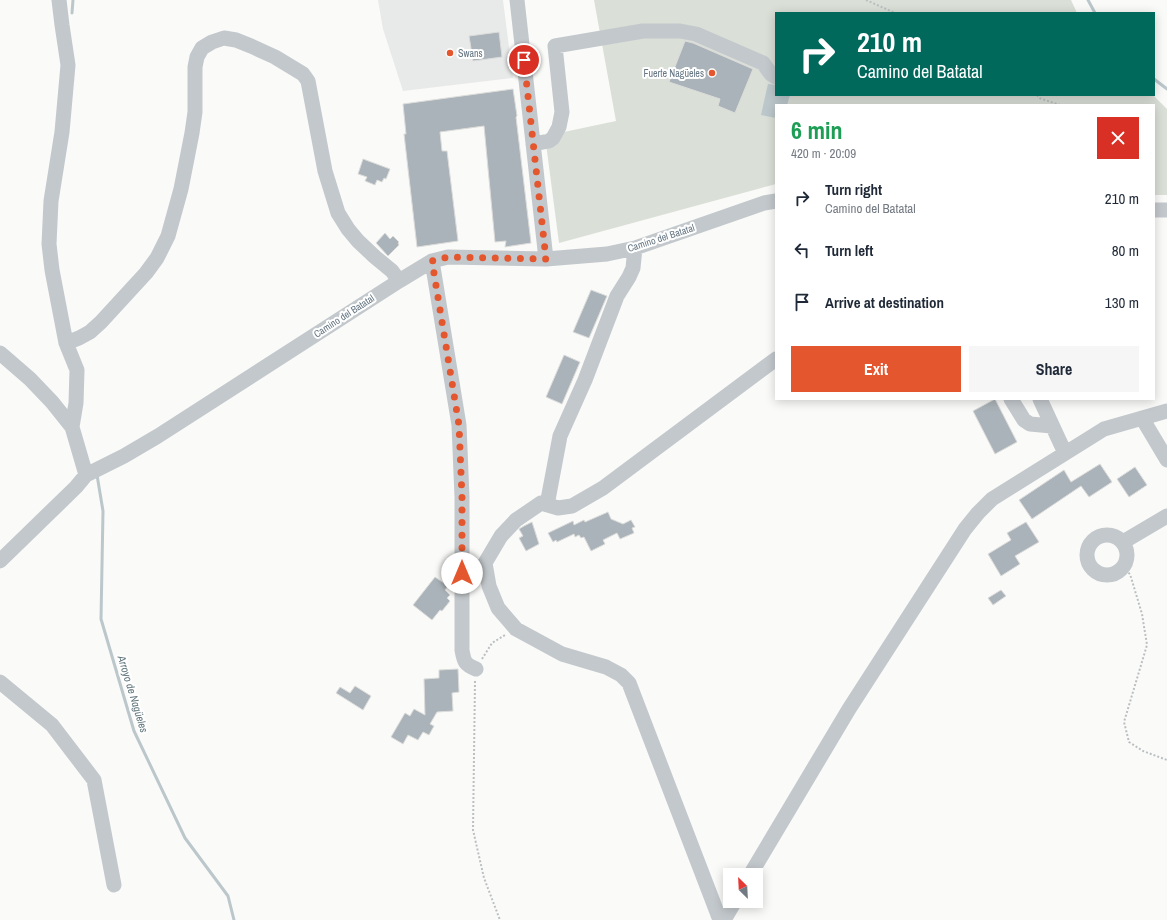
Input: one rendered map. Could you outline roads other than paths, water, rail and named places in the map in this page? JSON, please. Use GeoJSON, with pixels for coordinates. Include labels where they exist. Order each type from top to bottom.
{"type":"FeatureCollection","features":[{"type":"Feature","properties":{"kind":"street"},"geometry":{"type":"LineString","coordinates":[[59,0],[68,65],[62,132],[51,201],[49,244],[52,270],[66,343],[77,370],[76,403],[72,427]]}},
{"type":"Feature","properties":{"kind":"street"},"geometry":{"type":"LineString","coordinates":[[517,0],[546,259]]}},
{"type":"Feature","properties":{"kind":"street"},"geometry":{"type":"LineString","coordinates":[[533,144],[550,141],[559,127],[562,112],[555,46],[643,31],[680,30],[696,34],[763,63],[771,74],[775,76]]}},
{"type":"Feature","properties":{"kind":"street"},"geometry":{"type":"LineString","coordinates":[[66,343],[90,332],[101,322],[146,273],[157,258],[168,236],[181,188],[192,133],[195,112],[195,66],[197,57],[202,48],[212,42],[224,38],[236,40],[251,46],[275,57],[303,74],[308,81],[325,171],[338,213],[358,241],[392,271],[399,281]]}},
{"type":"Feature","properties":{"kind":"street","name":"Camino del Batatal"},"geometry":{"type":"LineString","coordinates":[[86,475],[124,456],[158,436],[432,261],[448,257],[546,259],[607,254],[635,248],[764,203],[775,201]]}},
{"type":"Feature","properties":{"kind":"street"},"geometry":{"type":"LineString","coordinates":[[1155,210],[1167,210]]}},
{"type":"Feature","properties":{"kind":"street"},"geometry":{"type":"LineString","coordinates":[[547,505],[560,436],[585,380],[617,296],[630,277],[634,268],[635,248]]}},
{"type":"Feature","properties":{"kind":"street"},"geometry":{"type":"LineString","coordinates":[[432,261],[459,425],[462,497],[462,650],[464,662],[476,669]]}},
{"type":"Feature","properties":{"kind":"street"},"geometry":{"type":"LineString","coordinates":[[0,354],[30,379],[52,402],[72,427],[86,475],[76,487],[0,561]]}},
{"type":"Feature","properties":{"kind":"street"},"geometry":{"type":"LineString","coordinates":[[720,920],[629,683],[621,675],[606,667],[562,654],[516,629],[498,608],[489,586],[484,563],[501,536],[516,520],[541,503],[558,508],[572,506],[603,488],[775,360]]}},
{"type":"Feature","properties":{"kind":"street"},"geometry":{"type":"LineString","coordinates":[[1012,400],[1024,420],[1030,424],[1052,426]]}},
{"type":"Feature","properties":{"kind":"street"},"geometry":{"type":"LineString","coordinates":[[1040,400],[1065,453]]}},
{"type":"Feature","properties":{"kind":"street"},"geometry":{"type":"LineString","coordinates":[[754,868],[849,709],[965,529],[978,513],[992,499],[1104,429],[1167,412]]}},
{"type":"Feature","properties":{"kind":"street"},"geometry":{"type":"LineString","coordinates":[[1142,418],[1167,460]]}},
{"type":"Feature","properties":{"kind":"street"},"geometry":{"type":"LineString","coordinates":[[1123,542],[1167,516]]}},
{"type":"Feature","properties":{"kind":"street"},"geometry":{"type":"LineString","coordinates":[[1108,534],[1115,536],[1123,542],[1128,555],[1126,562],[1118,572],[1111,575],[1097,573],[1087,561],[1086,554],[1088,547],[1092,541],[1101,535],[1108,534]]}},
{"type":"Feature","properties":{"kind":"street"},"geometry":{"type":"LineString","coordinates":[[0,682],[52,725],[94,780],[114,884]]}},
{"type":"Feature","properties":{"kind":"street"},"geometry":{"type":"LineString","coordinates":[[724,920],[731,908]]}},
{"type":"Feature","properties":{"kind":"waterway","name":"Arroyo de Nagüeles"},"geometry":{"type":"LineString","coordinates":[[72,13],[73,0]]}},
{"type":"Feature","properties":{"kind":"waterway"},"geometry":{"type":"LineString","coordinates":[[1088,0],[1094,12]]}},
{"type":"Feature","properties":{"kind":"waterway"},"geometry":{"type":"LineString","coordinates":[[1155,80],[1167,89]]}},
{"type":"Feature","properties":{"kind":"waterway","name":"Arroyo de Nagüeles"},"geometry":{"type":"LineString","coordinates":[[97,475],[103,511],[101,619],[134,731],[185,838],[228,896],[234,920]]}},
{"type":"Feature","properties":{"kind":"place","name":"Swans"},"geometry":{"type":"Point","coordinates":[450,53]}},
{"type":"Feature","properties":{"kind":"place","name":"Fuerte Nagüeles"},"geometry":{"type":"Point","coordinates":[712,73]}}]}
